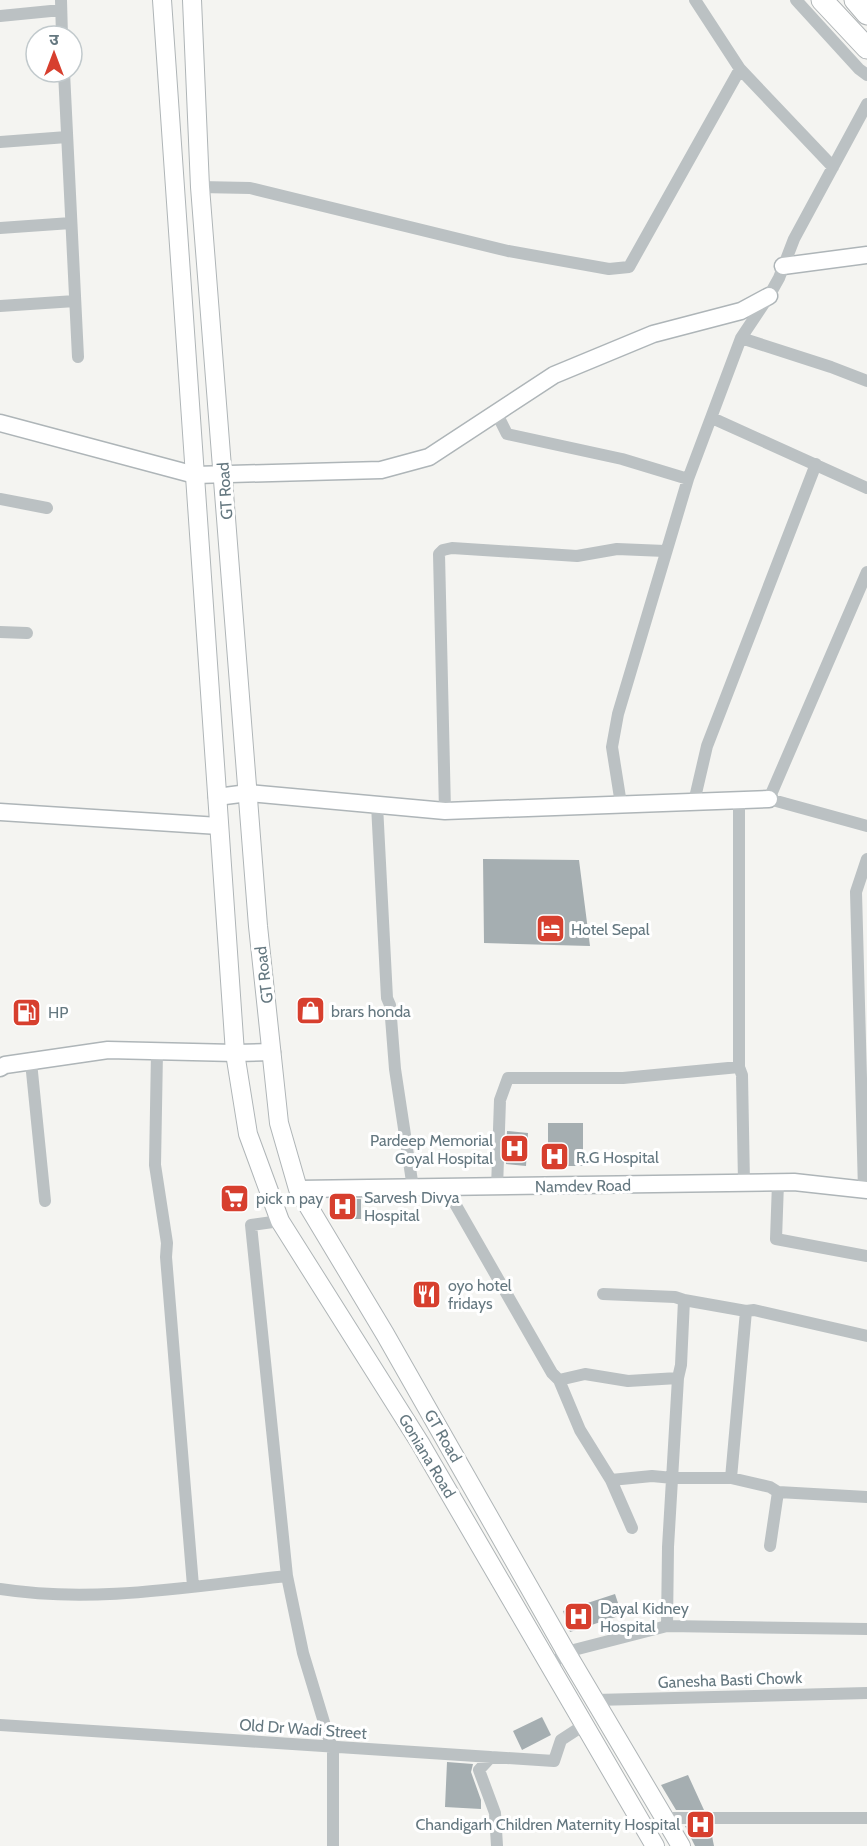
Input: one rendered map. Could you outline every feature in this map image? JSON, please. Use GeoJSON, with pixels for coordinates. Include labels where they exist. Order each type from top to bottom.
{"type":"FeatureCollection","features":[{"type":"Feature","properties":{"kind":"highway"},"geometry":{"type":"LineString","coordinates":[[822,0],[867,48]]}},
{"type":"Feature","properties":{"kind":"highway"},"geometry":{"type":"LineString","coordinates":[[855,0],[867,14]]}},
{"type":"Feature","properties":{"kind":"main road","name":"GT Road"},"geometry":{"type":"LineString","coordinates":[[162,0],[235,1053]]}},
{"type":"Feature","properties":{"kind":"main road","name":"GT Road"},"geometry":{"type":"LineString","coordinates":[[192,0],[200,187],[258,926],[279,1123],[298,1189],[385,1334],[566,1652],[681,1846]]}},
{"type":"Feature","properties":{"kind":"main road","name":"Goniana Road"},"geometry":{"type":"LineString","coordinates":[[235,1053],[248,1134],[280,1221],[420,1443],[655,1846]]}},
{"type":"Feature","properties":{"kind":"street"},"geometry":{"type":"LineString","coordinates":[[695,0],[740,69],[833,167]]}},
{"type":"Feature","properties":{"kind":"street"},"geometry":{"type":"LineString","coordinates":[[796,0],[867,75]]}},
{"type":"Feature","properties":{"kind":"street"},"geometry":{"type":"LineString","coordinates":[[0,16],[61,5],[62,24]]}},
{"type":"Feature","properties":{"kind":"street"},"geometry":{"type":"LineString","coordinates":[[200,187],[250,188],[508,251],[609,269],[629,267],[740,69]]}},
{"type":"Feature","properties":{"kind":"street"},"geometry":{"type":"LineString","coordinates":[[65,84],[78,357]]}},
{"type":"Feature","properties":{"kind":"street"},"geometry":{"type":"LineString","coordinates":[[621,804],[612,747],[616,725],[665,551],[688,479],[741,338],[769,296],[794,239],[867,104]]}},
{"type":"Feature","properties":{"kind":"street"},"geometry":{"type":"LineString","coordinates":[[0,142],[67,137]]}},
{"type":"Feature","properties":{"kind":"street"},"geometry":{"type":"LineString","coordinates":[[0,228],[71,223]]}},
{"type":"Feature","properties":{"kind":"street"},"geometry":{"type":"LineString","coordinates":[[783,266],[867,255]]}},
{"type":"Feature","properties":{"kind":"street"},"geometry":{"type":"LineString","coordinates":[[0,423],[195,475],[381,470],[429,457],[554,375],[653,334],[741,312],[769,296]]}},
{"type":"Feature","properties":{"kind":"street"},"geometry":{"type":"LineString","coordinates":[[0,306],[75,301]]}},
{"type":"Feature","properties":{"kind":"street"},"geometry":{"type":"LineString","coordinates":[[741,338],[867,381]]}},
{"type":"Feature","properties":{"kind":"street"},"geometry":{"type":"LineString","coordinates":[[496,412],[507,434],[622,459],[688,479]]}},
{"type":"Feature","properties":{"kind":"street"},"geometry":{"type":"LineString","coordinates":[[712,418],[867,488]]}},
{"type":"Feature","properties":{"kind":"street"},"geometry":{"type":"LineString","coordinates":[[694,802],[707,746],[816,464]]}},
{"type":"Feature","properties":{"kind":"street"},"geometry":{"type":"LineString","coordinates":[[0,499],[47,508]]}},
{"type":"Feature","properties":{"kind":"street"},"geometry":{"type":"LineString","coordinates":[[445,811],[439,554],[442,550],[452,548],[577,556],[616,549],[665,551]]}},
{"type":"Feature","properties":{"kind":"street"},"geometry":{"type":"LineString","coordinates":[[769,799],[867,572]]}},
{"type":"Feature","properties":{"kind":"street"},"geometry":{"type":"LineString","coordinates":[[0,633],[27,633]]}},
{"type":"Feature","properties":{"kind":"street"},"geometry":{"type":"LineString","coordinates":[[217,797],[248,793],[445,811],[769,799],[867,826]]}},
{"type":"Feature","properties":{"kind":"street"},"geometry":{"type":"LineString","coordinates":[[739,800],[739,1067],[742,1075],[744,1183]]}},
{"type":"Feature","properties":{"kind":"street"},"geometry":{"type":"LineString","coordinates":[[377,805],[387,999],[390,1005],[395,1069],[413,1188]]}},
{"type":"Feature","properties":{"kind":"street"},"geometry":{"type":"LineString","coordinates":[[0,812],[219,826]]}},
{"type":"Feature","properties":{"kind":"street"},"geometry":{"type":"LineString","coordinates":[[866,1190],[856,892],[867,859]]}},
{"type":"Feature","properties":{"kind":"street"},"geometry":{"type":"LineString","coordinates":[[0,1068],[5,1065],[108,1050],[272,1052]]}},
{"type":"Feature","properties":{"kind":"street"},"geometry":{"type":"LineString","coordinates":[[157,1052],[155,1165],[167,1243],[166,1257],[193,1586]]}},
{"type":"Feature","properties":{"kind":"street"},"geometry":{"type":"LineString","coordinates":[[31,1062],[45,1201]]}},
{"type":"Feature","properties":{"kind":"street"},"geometry":{"type":"LineString","coordinates":[[497,1188],[500,1100],[508,1078],[623,1078],[739,1067]]}},
{"type":"Feature","properties":{"kind":"street","name":"Namdev Road"},"geometry":{"type":"LineString","coordinates":[[298,1189],[497,1188],[794,1182],[866,1190]]}},
{"type":"Feature","properties":{"kind":"street"},"geometry":{"type":"LineString","coordinates":[[778,1183],[776,1239],[867,1256]]}},
{"type":"Feature","properties":{"kind":"street"},"geometry":{"type":"LineString","coordinates":[[446,1188],[552,1373],[559,1380],[580,1430],[611,1480],[632,1528]]}},
{"type":"Feature","properties":{"kind":"street"},"geometry":{"type":"LineString","coordinates":[[280,1221],[251,1225],[286,1576],[303,1653],[333,1752],[333,1846]]}},
{"type":"Feature","properties":{"kind":"street"},"geometry":{"type":"LineString","coordinates":[[603,1294],[675,1297],[746,1311],[754,1310],[867,1336]]}},
{"type":"Feature","properties":{"kind":"street"},"geometry":{"type":"LineString","coordinates":[[667,1626],[668,1547],[684,1300]]}},
{"type":"Feature","properties":{"kind":"street"},"geometry":{"type":"LineString","coordinates":[[731,1478],[746,1311]]}},
{"type":"Feature","properties":{"kind":"street"},"geometry":{"type":"LineString","coordinates":[[559,1380],[585,1374],[628,1381],[678,1378]]}},
{"type":"Feature","properties":{"kind":"street"},"geometry":{"type":"LineString","coordinates":[[611,1480],[652,1476],[731,1478],[770,1487],[778,1492],[867,1497]]}},
{"type":"Feature","properties":{"kind":"street"},"geometry":{"type":"LineString","coordinates":[[770,1546],[778,1492]]}},
{"type":"Feature","properties":{"kind":"street"},"geometry":{"type":"LineString","coordinates":[[0,1589],[22,1593],[112,1595],[286,1576]]}},
{"type":"Feature","properties":{"kind":"street"},"geometry":{"type":"LineString","coordinates":[[550,1666],[566,1652],[667,1626],[867,1629]]}},
{"type":"Feature","properties":{"kind":"street","name":"Ganesha Basti Chowk"},"geometry":{"type":"LineString","coordinates":[[595,1700],[867,1693]]}},
{"type":"Feature","properties":{"kind":"street","name":"Old Dr Wadi Street"},"geometry":{"type":"LineString","coordinates":[[0,1725],[554,1761],[561,1740],[584,1725]]}},
{"type":"Feature","properties":{"kind":"street"},"geometry":{"type":"LineString","coordinates":[[491,1757],[479,1770],[495,1813],[497,1846]]}},
{"type":"Feature","properties":{"kind":"street"},"geometry":{"type":"LineString","coordinates":[[664,1818],[867,1818]]}},
{"type":"Feature","properties":{"kind":"building"},"geometry":{"type":"Polygon","coordinates":[[[483,859],[579,860],[590,946],[484,943],[483,859]]]}},
{"type":"Feature","properties":{"kind":"building"},"geometry":{"type":"Polygon","coordinates":[[[548,1123],[583,1123],[583,1166],[548,1166],[548,1123]]]}},
{"type":"Feature","properties":{"kind":"building"},"geometry":{"type":"Polygon","coordinates":[[[507,1131],[528,1133],[526,1166],[506,1164],[507,1131]]]}},
{"type":"Feature","properties":{"kind":"building"},"geometry":{"type":"Polygon","coordinates":[[[332,1199],[361,1199],[361,1219],[332,1219],[332,1199]]]}},
{"type":"Feature","properties":{"kind":"building"},"geometry":{"type":"Polygon","coordinates":[[[615,1594],[622,1615],[570,1632],[563,1611],[615,1594]]]}},
{"type":"Feature","properties":{"kind":"building"},"geometry":{"type":"Polygon","coordinates":[[[542,1717],[551,1735],[522,1750],[513,1731],[542,1717]]]}},
{"type":"Feature","properties":{"kind":"building"},"geometry":{"type":"Polygon","coordinates":[[[447,1762],[473,1764],[471,1772],[481,1800],[481,1809],[445,1807],[447,1762]]]}},
{"type":"Feature","properties":{"kind":"building"},"geometry":{"type":"Polygon","coordinates":[[[688,1775],[704,1810],[676,1810],[661,1785],[688,1775]]]}},
{"type":"Feature","properties":{"kind":"building"},"geometry":{"type":"Polygon","coordinates":[[[685,1826],[710,1826],[714,1846],[695,1846],[685,1826]]]}},
{"type":"Feature","properties":{"kind":"place","name":"Hotel Sepal"},"geometry":{"type":"Point","coordinates":[550,929]}},
{"type":"Feature","properties":{"kind":"place","name":"brars honda"},"geometry":{"type":"Point","coordinates":[310,1011]}},
{"type":"Feature","properties":{"kind":"place","name":"HP"},"geometry":{"type":"Point","coordinates":[27,1012]}},
{"type":"Feature","properties":{"kind":"place","name":"Pardeep Memorial Goyal Hospital"},"geometry":{"type":"Point","coordinates":[514,1149]}},
{"type":"Feature","properties":{"kind":"place","name":"R.G Hospital"},"geometry":{"type":"Point","coordinates":[555,1157]}},
{"type":"Feature","properties":{"kind":"place","name":"pick n pay"},"geometry":{"type":"Point","coordinates":[235,1198]}},
{"type":"Feature","properties":{"kind":"place","name":"Sarvesh Divya Hospital"},"geometry":{"type":"Point","coordinates":[343,1206]}},
{"type":"Feature","properties":{"kind":"place","name":"oyo hotel fridays"},"geometry":{"type":"Point","coordinates":[427,1294]}},
{"type":"Feature","properties":{"kind":"place","name":"Dayal Kidney Hospital"},"geometry":{"type":"Point","coordinates":[579,1617]}},
{"type":"Feature","properties":{"kind":"place","name":"Chandigarh Children Maternity Hospital"},"geometry":{"type":"Point","coordinates":[701,1824]}}]}
